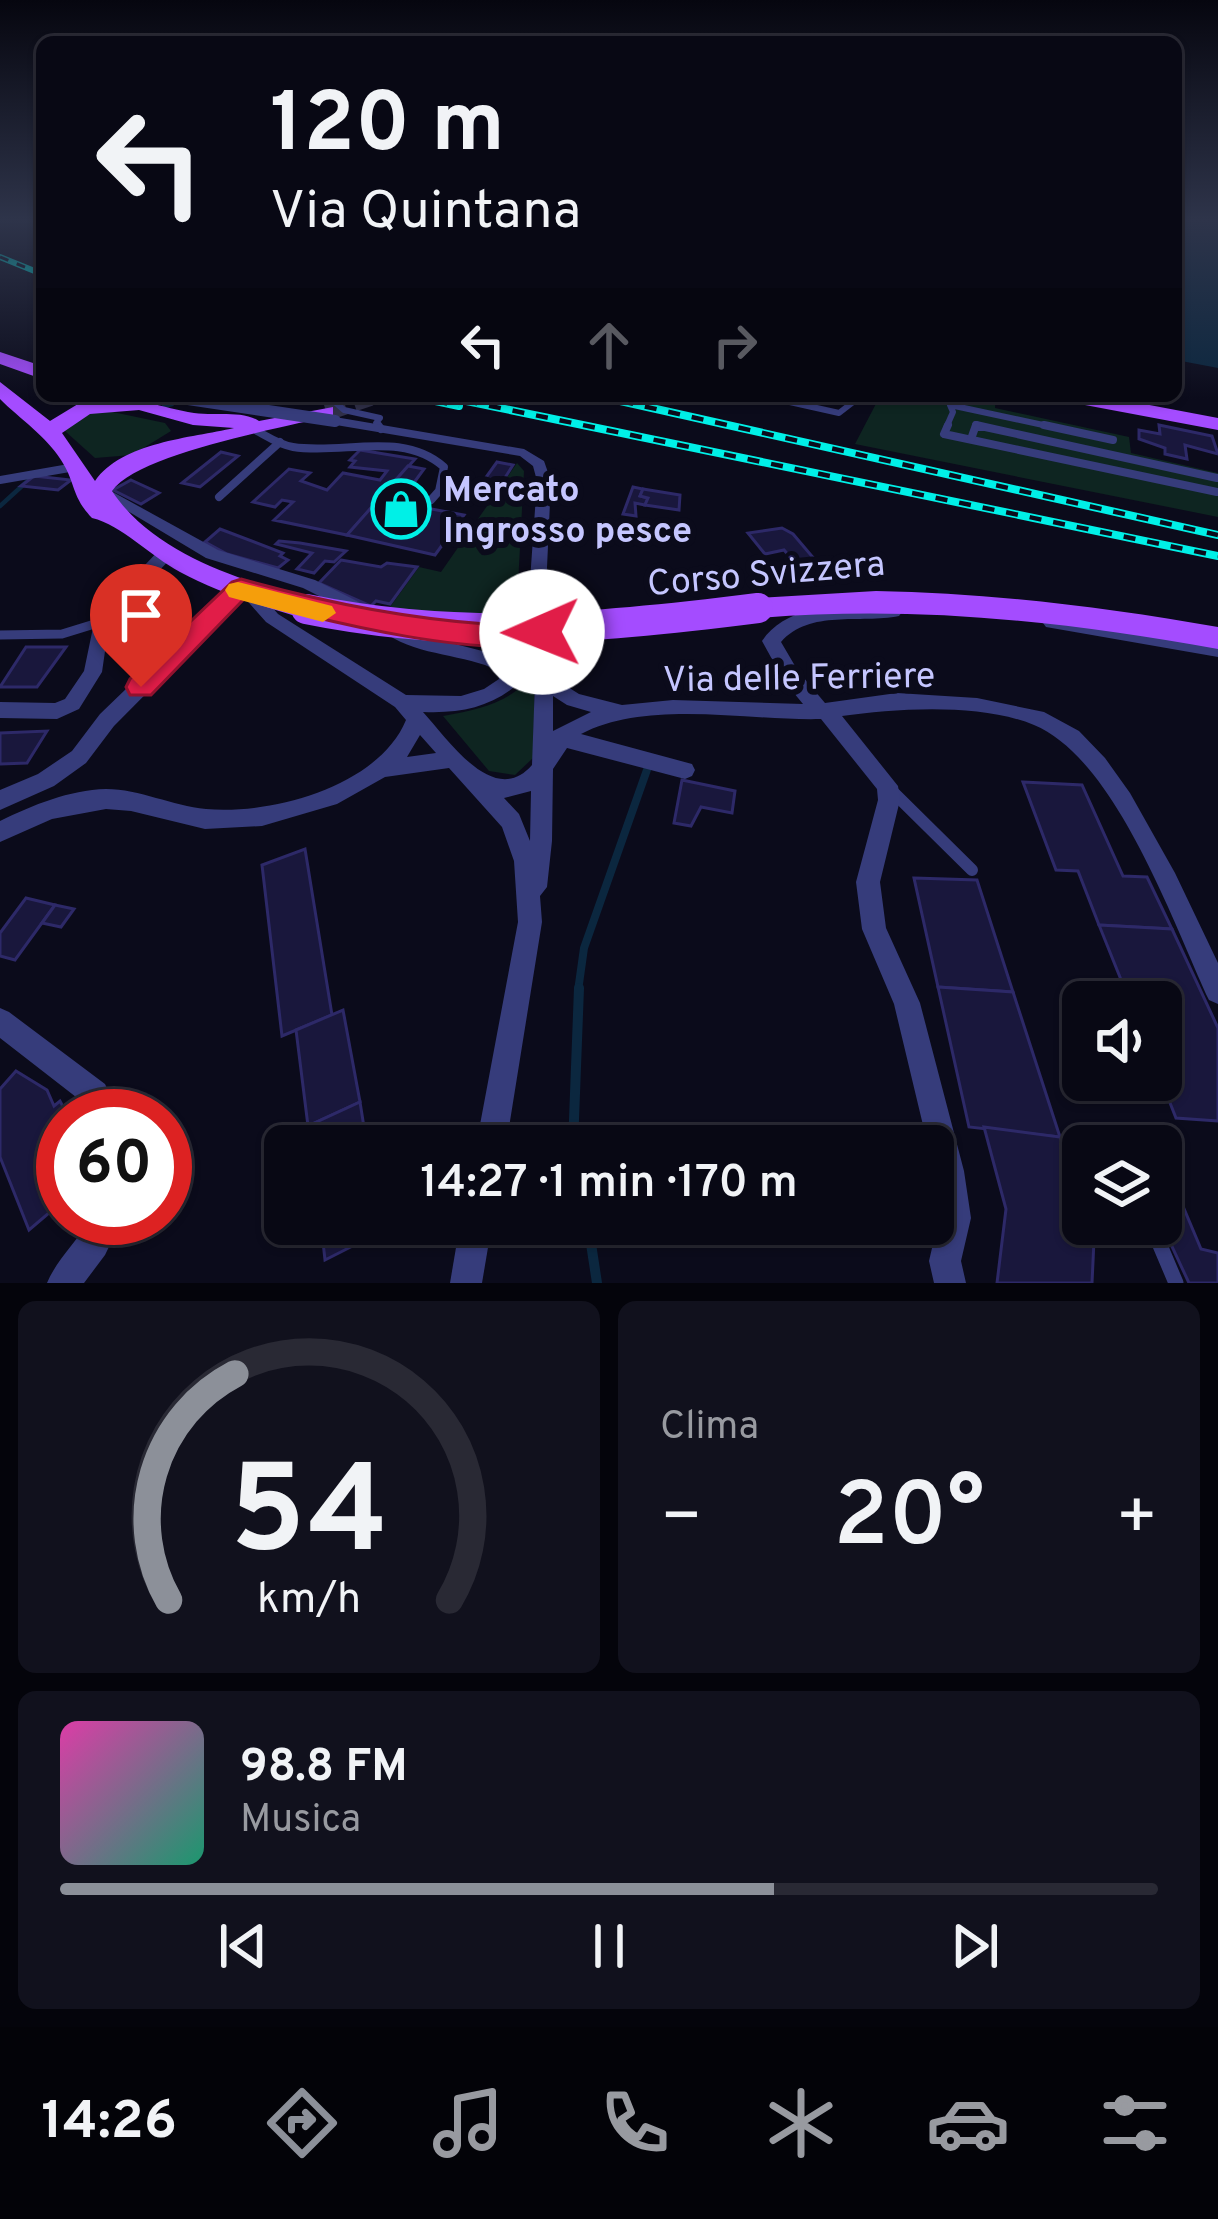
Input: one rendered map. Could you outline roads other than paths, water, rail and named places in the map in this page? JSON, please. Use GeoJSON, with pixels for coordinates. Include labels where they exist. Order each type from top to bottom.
{"type":"FeatureCollection","features":[{"type":"Feature","properties":{"kind":"main road"},"geometry":{"type":"LineString","coordinates":[[0,358],[10,368]]}},
{"type":"Feature","properties":{"kind":"main road"},"geometry":{"type":"LineString","coordinates":[[0,388],[62,450],[104,463],[257,431],[329,410]]}},
{"type":"Feature","properties":{"kind":"main road"},"geometry":{"type":"LineString","coordinates":[[20,410],[36,398]]}},
{"type":"Feature","properties":{"kind":"main road"},"geometry":{"type":"LineString","coordinates":[[62,450],[59,420],[85,408],[152,402]]}},
{"type":"Feature","properties":{"kind":"main road"},"geometry":{"type":"LineString","coordinates":[[123,523],[100,491],[111,475],[180,428],[164,402]]}},
{"type":"Feature","properties":{"kind":"main road"},"geometry":{"type":"LineString","coordinates":[[167,402],[247,422],[329,410]]}},
{"type":"Feature","properties":{"kind":"main road"},"geometry":{"type":"LineString","coordinates":[[1101,402],[1218,424]]}},
{"type":"Feature","properties":{"kind":"main road","name":"Corso Svizzera"},"geometry":{"type":"LineString","coordinates":[[62,450],[96,510],[167,552],[245,589],[306,609],[398,627],[496,635],[588,630],[758,608],[919,598],[1055,610],[1218,638]]}},
{"type":"Feature","properties":{"kind":"street"},"geometry":{"type":"LineString","coordinates":[[329,410],[381,429],[524,453],[539,464],[544,481],[535,654],[544,681],[542,841],[495,1125]]}},
{"type":"Feature","properties":{"kind":"street"},"geometry":{"type":"LineString","coordinates":[[111,495],[212,554],[309,584],[417,644],[493,660],[506,667],[509,683]]}},
{"type":"Feature","properties":{"kind":"street"},"geometry":{"type":"LineString","coordinates":[[0,710],[57,711],[73,704],[93,672],[100,622],[167,552]]}},
{"type":"Feature","properties":{"kind":"street"},"geometry":{"type":"LineString","coordinates":[[0,800],[46,780],[79,757],[107,720],[245,589],[272,618],[409,710],[511,821],[526,862],[530,922]]}},
{"type":"Feature","properties":{"kind":"street"},"geometry":{"type":"LineString","coordinates":[[950,1283],[945,1261],[955,1219],[949,1171],[907,1003],[874,929],[868,882],[889,800],[887,786],[791,676],[771,640],[779,628],[797,621],[969,612],[1218,650]]}},
{"type":"Feature","properties":{"kind":"street"},"geometry":{"type":"LineString","coordinates":[[409,710],[460,706],[493,697],[535,654]]}},
{"type":"Feature","properties":{"kind":"street"},"geometry":{"type":"LineString","coordinates":[[544,681],[574,700],[620,711]]}},
{"type":"Feature","properties":{"kind":"street","name":"Via delle Ferriere"},"geometry":{"type":"LineString","coordinates":[[559,737],[620,711],[823,711],[907,701],[1047,721],[1087,747],[1116,784],[1218,991]]}},
{"type":"Feature","properties":{"kind":"street"},"geometry":{"type":"LineString","coordinates":[[377,772],[414,736],[409,710]]}},
{"type":"Feature","properties":{"kind":"street"},"geometry":{"type":"LineString","coordinates":[[478,783],[512,789],[542,772],[559,737],[685,770]]}},
{"type":"Feature","properties":{"kind":"street"},"geometry":{"type":"LineString","coordinates":[[0,832],[42,812],[96,800],[235,821],[310,804],[377,772],[451,759]]}},
{"type":"Feature","properties":{"kind":"street"},"geometry":{"type":"LineString","coordinates":[[0,1022],[88,1089]]}},
{"type":"Feature","properties":{"kind":"street"},"geometry":{"type":"LineString","coordinates":[[63,1283],[93,1245]]}},
{"type":"Feature","properties":{"kind":"street"},"geometry":{"type":"LineString","coordinates":[[466,1283],[472,1245]]}},
{"type":"Feature","properties":{"kind":"lane"},"geometry":{"type":"LineString","coordinates":[[787,402],[830,413],[849,409],[855,402]]}},
{"type":"Feature","properties":{"kind":"lane"},"geometry":{"type":"LineString","coordinates":[[1113,440],[950,405],[953,412],[944,434],[1217,492]]}},
{"type":"Feature","properties":{"kind":"lane"},"geometry":{"type":"LineString","coordinates":[[970,439],[976,425],[1217,478]]}},
{"type":"Feature","properties":{"kind":"lane"},"geometry":{"type":"LineString","coordinates":[[257,431],[288,447],[361,445],[431,457],[444,467],[431,500]]}},
{"type":"Feature","properties":{"kind":"lane"},"geometry":{"type":"LineString","coordinates":[[219,497],[280,442]]}},
{"type":"Feature","properties":{"kind":"lane"},"geometry":{"type":"LineString","coordinates":[[0,480],[62,450]]}},
{"type":"Feature","properties":{"kind":"lane"},"geometry":{"type":"LineString","coordinates":[[0,634],[62,634],[100,622]]}},
{"type":"Feature","properties":{"kind":"lane"},"geometry":{"type":"LineString","coordinates":[[887,786],[972,870]]}},
{"type":"Feature","properties":{"kind":"lane"},"geometry":{"type":"LineString","coordinates":[[1160,1245],[1177,1283]]}},
{"type":"Feature","properties":{"kind":"water"},"geometry":{"type":"Polygon","coordinates":[[[1182,279],[1218,279],[1218,368],[1182,361],[1182,279]]]}},
{"type":"Feature","properties":{"kind":"waterway"},"geometry":{"type":"LineString","coordinates":[[164,406],[172,404]]}},
{"type":"Feature","properties":{"kind":"waterway"},"geometry":{"type":"LineString","coordinates":[[0,506],[33,476]]}},
{"type":"Feature","properties":{"kind":"waterway"},"geometry":{"type":"LineString","coordinates":[[578,991],[584,948],[648,767]]}},
{"type":"Feature","properties":{"kind":"waterway"},"geometry":{"type":"LineString","coordinates":[[574,1125],[579,988]]}},
{"type":"Feature","properties":{"kind":"waterway"},"geometry":{"type":"LineString","coordinates":[[591,1245],[597,1283]]}},
{"type":"Feature","properties":{"kind":"tunnel"},"geometry":{"type":"LineString","coordinates":[[326,411],[352,402]]}},
{"type":"Feature","properties":{"kind":"railway"},"geometry":{"type":"LineString","coordinates":[[440,402],[459,406]]}},
{"type":"Feature","properties":{"kind":"railway"},"geometry":{"type":"LineString","coordinates":[[471,402],[1218,556]]}},
{"type":"Feature","properties":{"kind":"railway"},"geometry":{"type":"LineString","coordinates":[[625,402],[1218,535]]}},
{"type":"Feature","properties":{"kind":"place","name":"Mercato Ingrosso pesce"},"geometry":{"type":"Point","coordinates":[401,509]}}]}
